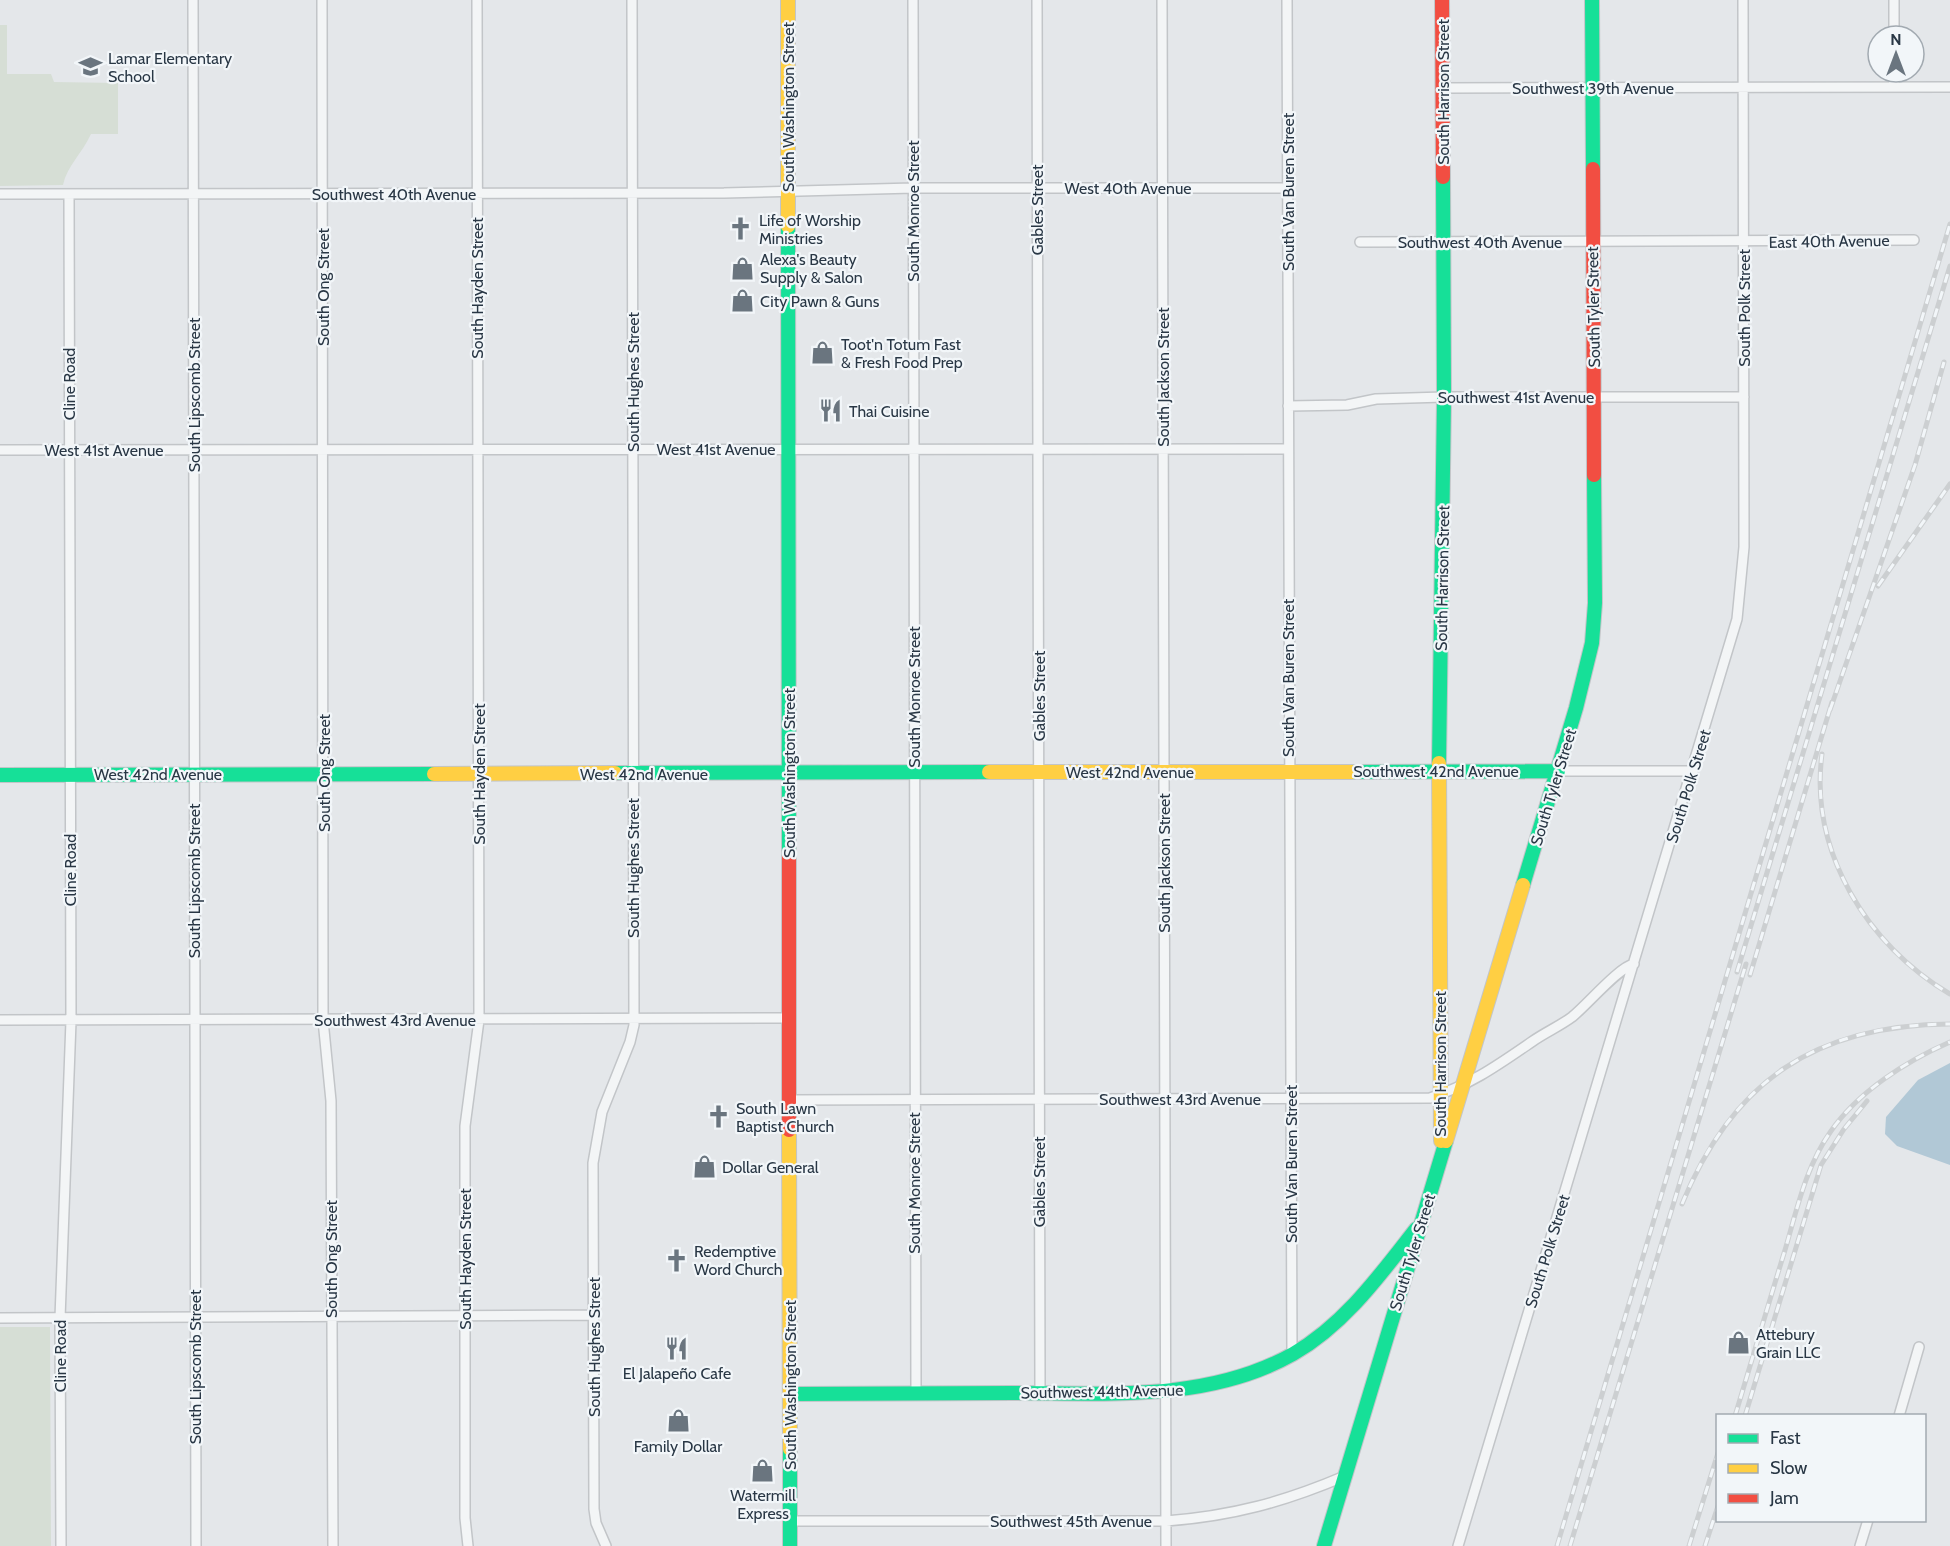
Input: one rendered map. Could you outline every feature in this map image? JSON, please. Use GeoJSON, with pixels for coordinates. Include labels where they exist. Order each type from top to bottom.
{"type":"FeatureCollection","features":[{"type":"Feature","properties":{"kind":"street","name":"South Lipscomb Street"},"geometry":{"type":"LineString","coordinates":[[192,0],[195,1546]]}},
{"type":"Feature","properties":{"kind":"street","name":"South Ong Street"},"geometry":{"type":"LineString","coordinates":[[322,0],[323,1020],[331,1101],[333,1546]]}},
{"type":"Feature","properties":{"kind":"street","name":"South Hayden Street"},"geometry":{"type":"LineString","coordinates":[[468,1546],[465,1518],[465,1126],[479,1020],[477,0]]}},
{"type":"Feature","properties":{"kind":"street","name":"South Hughes Street"},"geometry":{"type":"LineString","coordinates":[[606,1546],[596,1523],[594,1509],[595,1141],[602,1112],[630,1042],[634,1019],[632,0]]}},
{"type":"Feature","properties":{"kind":"street","name":"South Washington Street"},"geometry":{"type":"LineString","coordinates":[[788,0],[790,1546]]}},
{"type":"Feature","properties":{"kind":"street","name":"South Monroe Street"},"geometry":{"type":"LineString","coordinates":[[913,0],[916,1393]]}},
{"type":"Feature","properties":{"kind":"street","name":"Gables Street"},"geometry":{"type":"LineString","coordinates":[[1038,0],[1040,1392]]}},
{"type":"Feature","properties":{"kind":"street","name":"South Jackson Street"},"geometry":{"type":"LineString","coordinates":[[1162,0],[1166,1546]]}},
{"type":"Feature","properties":{"kind":"street","name":"South Van Buren Street"},"geometry":{"type":"LineString","coordinates":[[1287,0],[1288,772],[1292,1356]]}},
{"type":"Feature","properties":{"kind":"street","name":"South Harrison Street"},"geometry":{"type":"LineString","coordinates":[[1441,1155],[1439,771],[1444,397],[1442,0]]}},
{"type":"Feature","properties":{"kind":"street","name":"South Tyler Street"},"geometry":{"type":"LineString","coordinates":[[1324,1546],[1558,771],[1587,672],[1592,644],[1595,603],[1592,0]]}},
{"type":"Feature","properties":{"kind":"street","name":"South Polk Street"},"geometry":{"type":"LineString","coordinates":[[1458,1546],[1737,620],[1742,589],[1744,397],[1743,0]]}},
{"type":"Feature","properties":{"kind":"street"},"geometry":{"type":"LineString","coordinates":[[1894,0],[1894,24]]}},
{"type":"Feature","properties":{"kind":"street","name":"Southwest 39th Avenue"},"geometry":{"type":"LineString","coordinates":[[1443,88],[1950,87]]}},
{"type":"Feature","properties":{"kind":"street","name":"West 40th Avenue"},"geometry":{"type":"LineString","coordinates":[[787,191],[913,188],[1288,188]]}},
{"type":"Feature","properties":{"kind":"street","name":"Southwest 40th Avenue"},"geometry":{"type":"LineString","coordinates":[[0,194],[477,194],[787,191]]}},
{"type":"Feature","properties":{"kind":"street","name":"Cline Road"},"geometry":{"type":"LineString","coordinates":[[61,1546],[60,1318],[71,1021],[69,194]]}},
{"type":"Feature","properties":{"kind":"street","name":"East 40th Avenue"},"geometry":{"type":"LineString","coordinates":[[1744,242],[1914,240]]}},
{"type":"Feature","properties":{"kind":"street","name":"Southwest 40th Avenue"},"geometry":{"type":"LineString","coordinates":[[1360,242],[1744,242]]}},
{"type":"Feature","properties":{"kind":"street","name":"Southwest 41st Avenue"},"geometry":{"type":"LineString","coordinates":[[1288,406],[1347,405],[1376,399],[1444,397],[1744,397]]}},
{"type":"Feature","properties":{"kind":"street","name":"West 41st Avenue"},"geometry":{"type":"LineString","coordinates":[[0,450],[1287,448]]}},
{"type":"Feature","properties":{"kind":"street","name":"Southwest 42nd Avenue"},"geometry":{"type":"LineString","coordinates":[[1288,772],[1693,771]]}},
{"type":"Feature","properties":{"kind":"street","name":"West 42nd Avenue"},"geometry":{"type":"LineString","coordinates":[[0,775],[1288,772]]}},
{"type":"Feature","properties":{"kind":"street","name":"Southwest 43rd Avenue"},"geometry":{"type":"LineString","coordinates":[[790,1100],[1430,1098],[1461,1088],[1492,1071],[1571,1017],[1607,986],[1623,966],[1634,964]]}},
{"type":"Feature","properties":{"kind":"street","name":"Southwest 43rd Avenue"},"geometry":{"type":"LineString","coordinates":[[0,1020],[789,1018]]}},
{"type":"Feature","properties":{"kind":"street","name":"Southwest 44th Avenue"},"geometry":{"type":"LineString","coordinates":[[791,1394],[1165,1392],[1232,1380],[1292,1356],[1324,1334],[1364,1296],[1421,1223]]}},
{"type":"Feature","properties":{"kind":"street"},"geometry":{"type":"LineString","coordinates":[[0,1318],[594,1316]]}},
{"type":"Feature","properties":{"kind":"street"},"geometry":{"type":"LineString","coordinates":[[1900,1414],[1919,1347]]}},
{"type":"Feature","properties":{"kind":"street","name":"Southwest 45th Avenue"},"geometry":{"type":"LineString","coordinates":[[790,1521],[1166,1521],[1210,1518],[1255,1509],[1345,1476]]}},
{"type":"Feature","properties":{"kind":"street"},"geometry":{"type":"LineString","coordinates":[[1860,1546],[1868,1522]]}},
{"type":"Feature","properties":{"kind":"shaded area"},"geometry":{"type":"Polygon","coordinates":[[[0,25],[7,25],[7,74],[51,74],[54,82],[118,83],[118,134],[91,134],[68,172],[63,185],[0,186],[0,25]]]}},
{"type":"Feature","properties":{"kind":"shaded area"},"geometry":{"type":"Polygon","coordinates":[[[0,1327],[50,1327],[51,1546],[0,1546],[0,1327]]]}},
{"type":"Feature","properties":{"kind":"water"},"geometry":{"type":"Polygon","coordinates":[[[1950,1063],[1950,1165],[1897,1146],[1885,1134],[1886,1117],[1918,1080],[1950,1063]]]}},
{"type":"Feature","properties":{"kind":"railway"},"geometry":{"type":"LineString","coordinates":[[1557,1546],[1950,224]]}},
{"type":"Feature","properties":{"kind":"railway"},"geometry":{"type":"LineString","coordinates":[[1737,972],[1950,266]]}},
{"type":"Feature","properties":{"kind":"railway"},"geometry":{"type":"LineString","coordinates":[[1830,710],[1915,465],[1944,362]]}},
{"type":"Feature","properties":{"kind":"railway"},"geometry":{"type":"LineString","coordinates":[[1878,586],[1950,484]]}},
{"type":"Feature","properties":{"kind":"railway"},"geometry":{"type":"LineString","coordinates":[[1750,975],[1832,702]]}},
{"type":"Feature","properties":{"kind":"railway"},"geometry":{"type":"LineString","coordinates":[[1822,754],[1820,790],[1825,826],[1835,860],[1850,893],[1870,923],[1894,950],[1920,974],[1950,994]]}},
{"type":"Feature","properties":{"kind":"railway"},"geometry":{"type":"LineString","coordinates":[[1570,1546],[1746,964]]}},
{"type":"Feature","properties":{"kind":"railway"},"geometry":{"type":"LineString","coordinates":[[1682,1204],[1703,1161],[1727,1124],[1754,1093],[1785,1068],[1820,1049],[1859,1035],[1902,1027],[1950,1024]]}},
{"type":"Feature","properties":{"kind":"railway"},"geometry":{"type":"LineString","coordinates":[[1736,1414],[1803,1188],[1822,1144],[1855,1103],[1884,1079],[1917,1058],[1950,1042]]}},
{"type":"Feature","properties":{"kind":"railway"},"geometry":{"type":"LineString","coordinates":[[1746,1414],[1821,1165],[1844,1129],[1867,1101]]}},
{"type":"Feature","properties":{"kind":"railway"},"geometry":{"type":"LineString","coordinates":[[1689,1546],[1716,1459]]}},
{"type":"Feature","properties":{"kind":"railway"},"geometry":{"type":"LineString","coordinates":[[1705,1546],[1716,1512]]}},
{"type":"Feature","properties":{"kind":"traffic: fast"},"geometry":{"type":"LineString","coordinates":[[1592,0],[1593,169]]}},
{"type":"Feature","properties":{"kind":"traffic: fast"},"geometry":{"type":"LineString","coordinates":[[1439,763],[1444,397],[1443,177]]}},
{"type":"Feature","properties":{"kind":"traffic: fast"},"geometry":{"type":"LineString","coordinates":[[788,226],[789,854]]}},
{"type":"Feature","properties":{"kind":"traffic: fast"},"geometry":{"type":"LineString","coordinates":[[1523,885],[1576,708],[1592,643],[1595,603],[1594,475]]}},
{"type":"Feature","properties":{"kind":"traffic: fast"},"geometry":{"type":"LineString","coordinates":[[1352,772],[1558,771]]}},
{"type":"Feature","properties":{"kind":"traffic: fast"},"geometry":{"type":"LineString","coordinates":[[615,773],[989,772]]}},
{"type":"Feature","properties":{"kind":"traffic: fast"},"geometry":{"type":"LineString","coordinates":[[0,775],[434,774]]}},
{"type":"Feature","properties":{"kind":"traffic: fast"},"geometry":{"type":"LineString","coordinates":[[1324,1546],[1446,1141]]}},
{"type":"Feature","properties":{"kind":"traffic: fast"},"geometry":{"type":"LineString","coordinates":[[791,1394],[1156,1392],[1227,1380],[1260,1369],[1293,1354],[1329,1329],[1360,1298],[1416,1229]]}},
{"type":"Feature","properties":{"kind":"traffic: fast"},"geometry":{"type":"LineString","coordinates":[[790,1449],[790,1546]]}},
{"type":"Feature","properties":{"kind":"traffic: slow"},"geometry":{"type":"LineString","coordinates":[[788,0],[788,226]]}},
{"type":"Feature","properties":{"kind":"traffic: slow"},"geometry":{"type":"LineString","coordinates":[[1439,763],[1441,1141]]}},
{"type":"Feature","properties":{"kind":"traffic: slow"},"geometry":{"type":"LineString","coordinates":[[989,772],[1352,772]]}},
{"type":"Feature","properties":{"kind":"traffic: slow"},"geometry":{"type":"LineString","coordinates":[[434,774],[615,773]]}},
{"type":"Feature","properties":{"kind":"traffic: slow"},"geometry":{"type":"LineString","coordinates":[[1446,1141],[1523,885]]}},
{"type":"Feature","properties":{"kind":"traffic: slow"},"geometry":{"type":"LineString","coordinates":[[789,1130],[790,1449]]}},
{"type":"Feature","properties":{"kind":"traffic: jam"},"geometry":{"type":"LineString","coordinates":[[1442,0],[1443,177]]}},
{"type":"Feature","properties":{"kind":"traffic: jam"},"geometry":{"type":"LineString","coordinates":[[1593,169],[1594,475]]}},
{"type":"Feature","properties":{"kind":"traffic: jam"},"geometry":{"type":"LineString","coordinates":[[789,854],[789,1130]]}},
{"type":"Feature","properties":{"kind":"place","name":"Lamar Elementary School"},"geometry":{"type":"Point","coordinates":[90,67]}},
{"type":"Feature","properties":{"kind":"place","name":"Life of Worship Ministries"},"geometry":{"type":"Point","coordinates":[741,229]}},
{"type":"Feature","properties":{"kind":"place","name":"Alexa's Beauty Supply & Salon"},"geometry":{"type":"Point","coordinates":[742,268]}},
{"type":"Feature","properties":{"kind":"place","name":"City Pawn & Guns"},"geometry":{"type":"Point","coordinates":[742,301]}},
{"type":"Feature","properties":{"kind":"place","name":"Toot'n Totum Fast & Fresh Food Prep"},"geometry":{"type":"Point","coordinates":[823,353]}},
{"type":"Feature","properties":{"kind":"place","name":"Thai Cuisine"},"geometry":{"type":"Point","coordinates":[831,411]}},
{"type":"Feature","properties":{"kind":"place","name":"South Lawn Baptist Church"},"geometry":{"type":"Point","coordinates":[718,1117]}},
{"type":"Feature","properties":{"kind":"place","name":"Dollar General"},"geometry":{"type":"Point","coordinates":[704,1167]}},
{"type":"Feature","properties":{"kind":"place","name":"Redemptive Word Church"},"geometry":{"type":"Point","coordinates":[676,1260]}},
{"type":"Feature","properties":{"kind":"place","name":"Attebury Grain LLC"},"geometry":{"type":"Point","coordinates":[1738,1343]}},
{"type":"Feature","properties":{"kind":"place","name":"El Jalapeño Cafe"},"geometry":{"type":"Point","coordinates":[677,1348]}},
{"type":"Feature","properties":{"kind":"place","name":"Family Dollar"},"geometry":{"type":"Point","coordinates":[678,1421]}},
{"type":"Feature","properties":{"kind":"place","name":"Watermill Express"},"geometry":{"type":"Point","coordinates":[763,1470]}}]}
